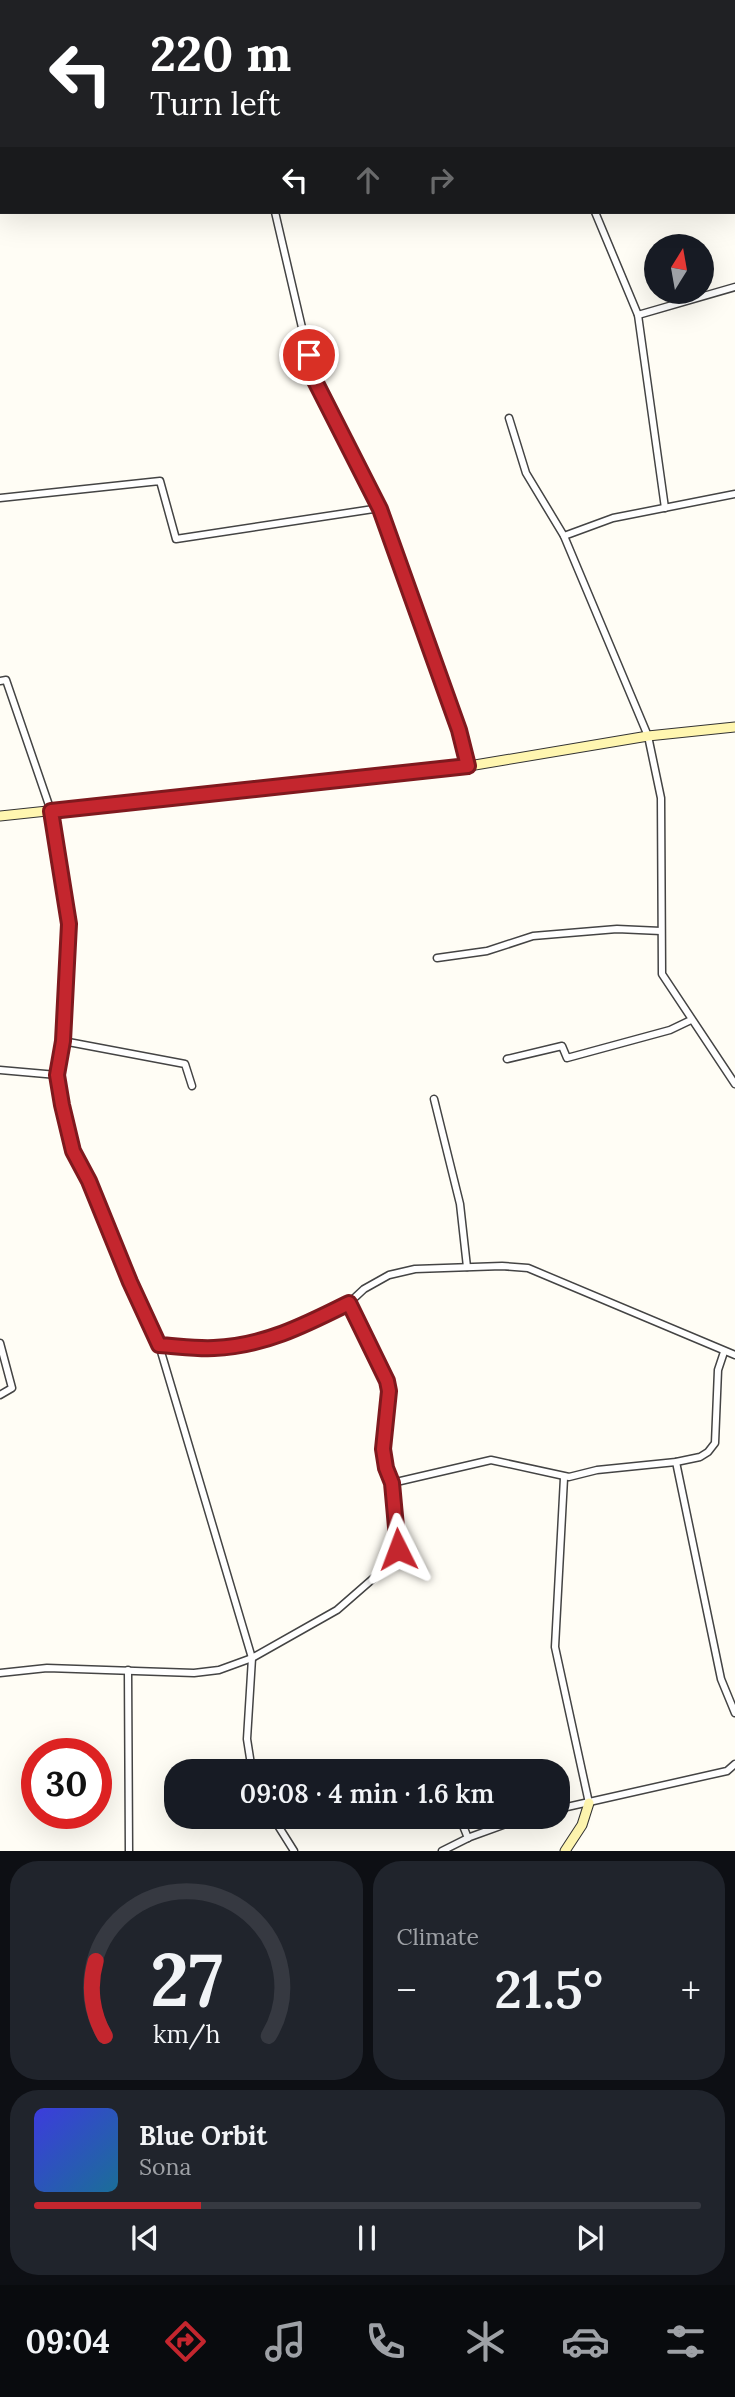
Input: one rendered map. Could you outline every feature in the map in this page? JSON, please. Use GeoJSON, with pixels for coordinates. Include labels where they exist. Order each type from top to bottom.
{"type":"FeatureCollection","features":[{"type":"Feature","properties":{"kind":"street"},"geometry":{"type":"LineString","coordinates":[[275,214],[314,379],[380,509],[459,730],[468,766]]}},
{"type":"Feature","properties":{"kind":"street"},"geometry":{"type":"LineString","coordinates":[[596,214],[638,315],[665,508]]}},
{"type":"Feature","properties":{"kind":"street"},"geometry":{"type":"LineString","coordinates":[[638,315],[735,288]]}},
{"type":"Feature","properties":{"kind":"street"},"geometry":{"type":"LineString","coordinates":[[509,418],[526,473],[564,536],[648,736],[661,797],[662,974],[735,1084]]}},
{"type":"Feature","properties":{"kind":"street"},"geometry":{"type":"LineString","coordinates":[[0,498],[160,481],[176,539],[380,509]]}},
{"type":"Feature","properties":{"kind":"street"},"geometry":{"type":"LineString","coordinates":[[564,536],[613,518],[735,494]]}},
{"type":"Feature","properties":{"kind":"street"},"geometry":{"type":"LineString","coordinates":[[0,681],[6,680],[51,811],[69,924],[63,1041],[57,1075],[62,1105],[73,1151],[89,1181],[159,1345],[252,1658],[247,1739],[250,1759]]}},
{"type":"Feature","properties":{"kind":"street"},"geometry":{"type":"LineString","coordinates":[[0,816],[468,766],[648,736],[735,727]]}},
{"type":"Feature","properties":{"kind":"street"},"geometry":{"type":"LineString","coordinates":[[437,958],[487,951],[533,936],[617,929],[661,931]]}},
{"type":"Feature","properties":{"kind":"street"},"geometry":{"type":"LineString","coordinates":[[506,1059],[562,1046],[567,1058],[670,1030],[691,1020]]}},
{"type":"Feature","properties":{"kind":"street"},"geometry":{"type":"LineString","coordinates":[[63,1041],[185,1064],[192,1086]]}},
{"type":"Feature","properties":{"kind":"street"},"geometry":{"type":"LineString","coordinates":[[0,1070],[57,1075]]}},
{"type":"Feature","properties":{"kind":"street"},"geometry":{"type":"LineString","coordinates":[[434,1100],[460,1204],[467,1267]]}},
{"type":"Feature","properties":{"kind":"street"},"geometry":{"type":"LineString","coordinates":[[159,1345],[213,1348],[259,1342],[291,1331],[349,1303],[364,1289],[389,1275],[415,1269],[502,1266],[528,1268],[735,1355]]}},
{"type":"Feature","properties":{"kind":"street"},"geometry":{"type":"LineString","coordinates":[[0,1673],[47,1668],[194,1673],[219,1670],[252,1658],[337,1610],[376,1576],[398,1549],[392,1483],[383,1449],[389,1391],[387,1381],[349,1303]]}},
{"type":"Feature","properties":{"kind":"street"},"geometry":{"type":"LineString","coordinates":[[0,1343],[12,1388],[0,1395]]}},
{"type":"Feature","properties":{"kind":"street"},"geometry":{"type":"LineString","coordinates":[[392,1483],[491,1460],[564,1478],[597,1469],[699,1458],[715,1443],[718,1370],[724,1352]]}},
{"type":"Feature","properties":{"kind":"street"},"geometry":{"type":"LineString","coordinates":[[676,1462],[721,1679],[735,1713]]}},
{"type":"Feature","properties":{"kind":"street"},"geometry":{"type":"LineString","coordinates":[[564,1478],[555,1647],[589,1803],[582,1825],[565,1851]]}},
{"type":"Feature","properties":{"kind":"street"},"geometry":{"type":"LineString","coordinates":[[128,1670],[129,1851]]}},
{"type":"Feature","properties":{"kind":"street"},"geometry":{"type":"LineString","coordinates":[[570,1807],[727,1771],[735,1764]]}},
{"type":"Feature","properties":{"kind":"street"},"geometry":{"type":"LineString","coordinates":[[280,1829],[294,1851]]}},
{"type":"Feature","properties":{"kind":"street"},"geometry":{"type":"LineString","coordinates":[[465,1829],[468,1838]]}},
{"type":"Feature","properties":{"kind":"street"},"geometry":{"type":"LineString","coordinates":[[442,1851],[493,1829]]}},
{"type":"Feature","properties":{"kind":"route"},"geometry":{"type":"LineString","coordinates":[[309,355],[314,379],[380,509],[459,730],[468,766],[51,811],[69,924],[63,1041],[57,1075],[73,1151],[89,1181],[159,1345],[213,1348],[259,1342],[291,1331],[349,1303],[387,1381],[389,1391],[383,1449],[392,1483],[398,1549]]}}]}
